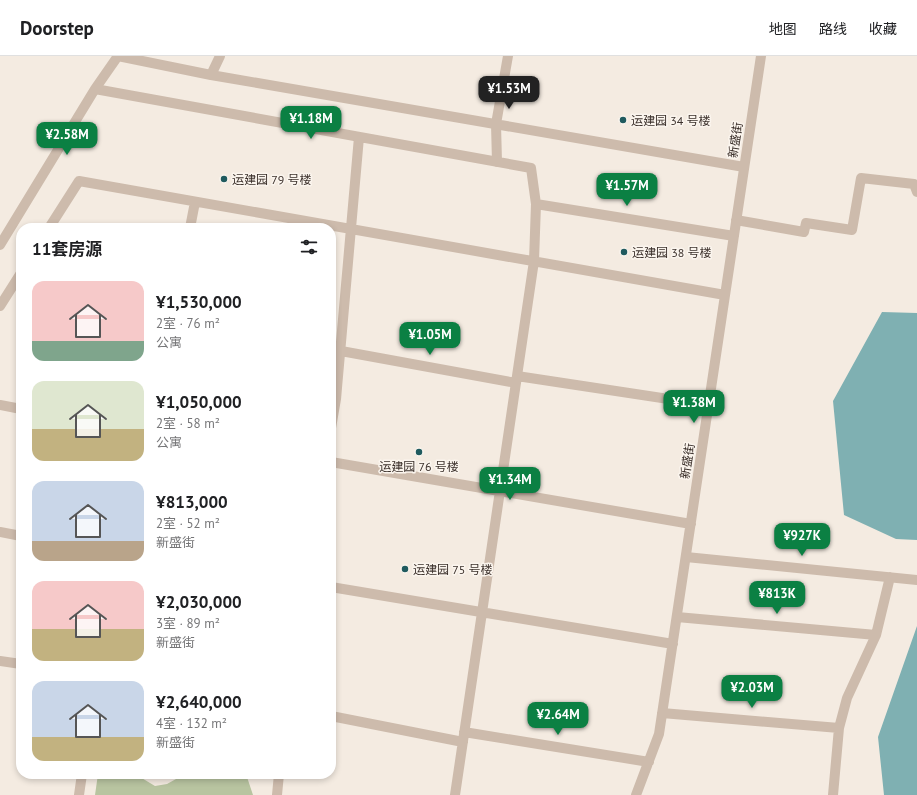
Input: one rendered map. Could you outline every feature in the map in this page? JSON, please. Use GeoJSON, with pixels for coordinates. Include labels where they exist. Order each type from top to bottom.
{"type":"FeatureCollection","features":[{"type":"Feature","properties":{"kind":"street"},"geometry":{"type":"LineString","coordinates":[[0,245],[95,89],[118,56],[211,74],[744,167]]}},
{"type":"Feature","properties":{"kind":"street"},"geometry":{"type":"LineString","coordinates":[[211,74],[220,56]]}},
{"type":"Feature","properties":{"kind":"street"},"geometry":{"type":"LineString","coordinates":[[497,162],[496,124],[508,56]]}},
{"type":"Feature","properties":{"kind":"street","name":"新盛街"},"geometry":{"type":"LineString","coordinates":[[636,795],[659,734],[761,56]]}},
{"type":"Feature","properties":{"kind":"street"},"geometry":{"type":"LineString","coordinates":[[95,89],[531,168],[536,204],[534,261],[455,795]]}},
{"type":"Feature","properties":{"kind":"street"},"geometry":{"type":"LineString","coordinates":[[336,385],[341,351],[359,137]]}},
{"type":"Feature","properties":{"kind":"street"},"geometry":{"type":"LineString","coordinates":[[736,220],[804,232],[806,223],[852,230],[860,178],[914,184],[917,192]]}},
{"type":"Feature","properties":{"kind":"street"},"geometry":{"type":"LineString","coordinates":[[52,223],[79,181],[316,223]]}},
{"type":"Feature","properties":{"kind":"street"},"geometry":{"type":"LineString","coordinates":[[191,223],[195,202]]}},
{"type":"Feature","properties":{"kind":"street"},"geometry":{"type":"LineString","coordinates":[[536,204],[734,236]]}},
{"type":"Feature","properties":{"kind":"street"},"geometry":{"type":"LineString","coordinates":[[336,226],[725,295]]}},
{"type":"Feature","properties":{"kind":"street"},"geometry":{"type":"LineString","coordinates":[[0,306],[16,288]]}},
{"type":"Feature","properties":{"kind":"street"},"geometry":{"type":"LineString","coordinates":[[341,351],[516,379],[708,405]]}},
{"type":"Feature","properties":{"kind":"street"},"geometry":{"type":"LineString","coordinates":[[0,405],[16,408]]}},
{"type":"Feature","properties":{"kind":"street"},"geometry":{"type":"LineString","coordinates":[[336,463],[691,524]]}},
{"type":"Feature","properties":{"kind":"street"},"geometry":{"type":"LineString","coordinates":[[0,532],[16,535]]}},
{"type":"Feature","properties":{"kind":"street"},"geometry":{"type":"LineString","coordinates":[[686,557],[917,580]]}},
{"type":"Feature","properties":{"kind":"street"},"geometry":{"type":"LineString","coordinates":[[833,795],[839,728],[847,698],[876,635],[890,577]]}},
{"type":"Feature","properties":{"kind":"street"},"geometry":{"type":"LineString","coordinates":[[336,588],[673,644]]}},
{"type":"Feature","properties":{"kind":"street"},"geometry":{"type":"LineString","coordinates":[[677,617],[876,635]]}},
{"type":"Feature","properties":{"kind":"street"},"geometry":{"type":"LineString","coordinates":[[0,661],[16,663]]}},
{"type":"Feature","properties":{"kind":"street"},"geometry":{"type":"LineString","coordinates":[[662,712],[839,728]]}},
{"type":"Feature","properties":{"kind":"street"},"geometry":{"type":"LineString","coordinates":[[336,717],[463,742]]}},
{"type":"Feature","properties":{"kind":"street"},"geometry":{"type":"LineString","coordinates":[[464,732],[649,762]]}},
{"type":"Feature","properties":{"kind":"street"},"geometry":{"type":"LineString","coordinates":[[79,795],[81,779]]}},
{"type":"Feature","properties":{"kind":"street"},"geometry":{"type":"LineString","coordinates":[[277,795],[279,779]]}},
{"type":"Feature","properties":{"kind":"green space"},"geometry":{"type":"Polygon","coordinates":[[[97,779],[143,779],[155,786],[167,784],[176,779],[248,779],[253,795],[95,795],[97,779]]]}},
{"type":"Feature","properties":{"kind":"water"},"geometry":{"type":"Polygon","coordinates":[[[882,312],[917,313],[917,540],[896,539],[844,515],[833,401],[882,312]]]}},
{"type":"Feature","properties":{"kind":"water"},"geometry":{"type":"Polygon","coordinates":[[[917,626],[917,795],[884,795],[878,737],[917,626]]]}},
{"type":"Feature","properties":{"kind":"place","name":"运建园 34 号楼"},"geometry":{"type":"Point","coordinates":[623,120]}},
{"type":"Feature","properties":{"kind":"place","name":"运建园 79 号楼"},"geometry":{"type":"Point","coordinates":[224,179]}},
{"type":"Feature","properties":{"kind":"place","name":"运建园 38 号楼"},"geometry":{"type":"Point","coordinates":[624,252]}},
{"type":"Feature","properties":{"kind":"place","name":"运建园 76 号楼"},"geometry":{"type":"Point","coordinates":[419,452]}},
{"type":"Feature","properties":{"kind":"place","name":"运建园 75 号楼"},"geometry":{"type":"Point","coordinates":[405,569]}}]}
